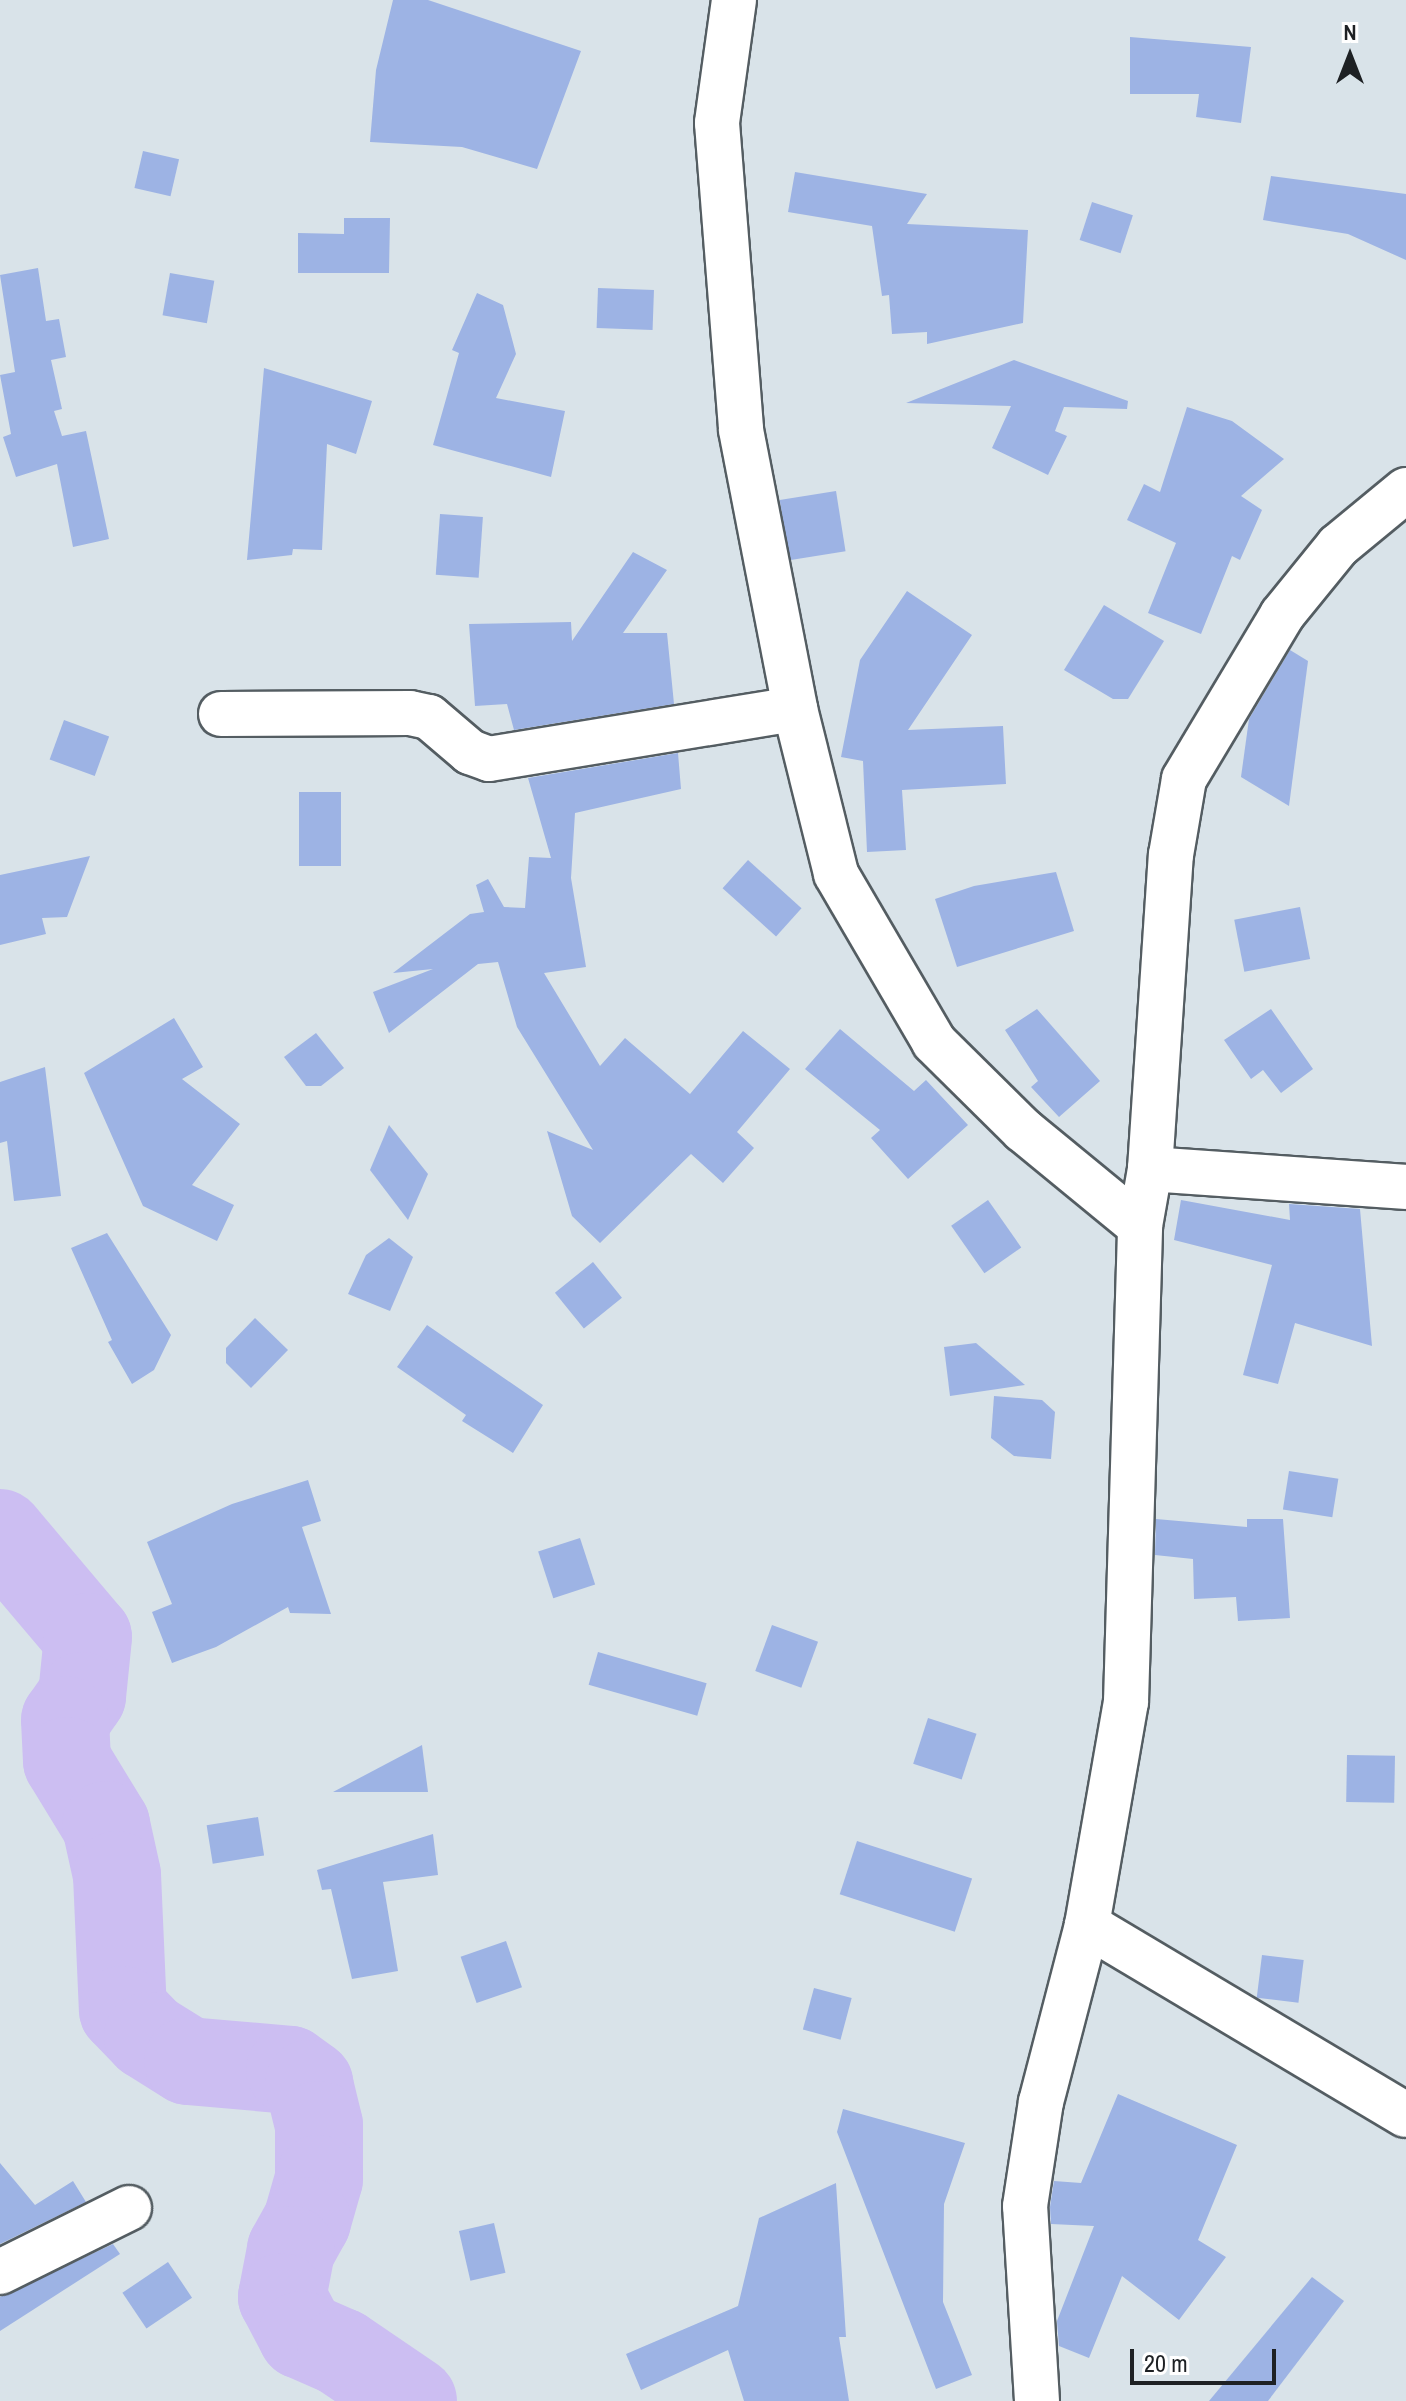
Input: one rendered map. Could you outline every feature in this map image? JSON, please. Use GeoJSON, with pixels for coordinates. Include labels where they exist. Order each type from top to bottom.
{"type":"FeatureCollection","features":[{"type":"Feature","properties":{"kind":"street"},"geometry":{"type":"LineString","coordinates":[[734,0],[717,123],[725,268],[741,430],[795,709],[836,874],[934,1042],[1023,1130],[1140,1226]]}},
{"type":"Feature","properties":{"kind":"street"},"geometry":{"type":"LineString","coordinates":[[1037,2401],[1025,2206],[1041,2102],[1087,1925],[1126,1702],[1140,1226],[1150,1169],[1171,855],[1184,779],[1282,615],[1338,546],[1406,490]]}},
{"type":"Feature","properties":{"kind":"street"},"geometry":{"type":"LineString","coordinates":[[221,714],[410,713],[429,717],[470,752],[489,759],[795,709]]}},
{"type":"Feature","properties":{"kind":"street"},"geometry":{"type":"LineString","coordinates":[[1150,1169],[1406,1187]]}},
{"type":"Feature","properties":{"kind":"street"},"geometry":{"type":"LineString","coordinates":[[1087,1925],[1406,2115]]}},
{"type":"Feature","properties":{"kind":"street"},"geometry":{"type":"LineString","coordinates":[[0,2272],[129,2208]]}},
{"type":"Feature","properties":{"kind":"building"},"geometry":{"type":"Polygon","coordinates":[[[393,0],[428,0],[581,51],[537,169],[462,147],[370,142],[376,70],[393,0]]]}},
{"type":"Feature","properties":{"kind":"building"},"geometry":{"type":"Polygon","coordinates":[[[1130,37],[1251,47],[1241,123],[1196,117],[1199,94],[1130,94],[1130,37]]]}},
{"type":"Feature","properties":{"kind":"building"},"geometry":{"type":"Polygon","coordinates":[[[143,151],[179,159],[171,196],[134,188],[143,151]]]}},
{"type":"Feature","properties":{"kind":"building"},"geometry":{"type":"Polygon","coordinates":[[[795,172],[927,194],[907,224],[1028,230],[1023,323],[927,344],[927,332],[892,334],[889,295],[882,296],[872,226],[788,212],[795,172]]]}},
{"type":"Feature","properties":{"kind":"building"},"geometry":{"type":"Polygon","coordinates":[[[1271,176],[1406,194],[1406,260],[1348,234],[1263,220],[1271,176]]]}},
{"type":"Feature","properties":{"kind":"building"},"geometry":{"type":"Polygon","coordinates":[[[1092,202],[1133,215],[1121,253],[1080,240],[1092,202]]]}},
{"type":"Feature","properties":{"kind":"building"},"geometry":{"type":"Polygon","coordinates":[[[344,218],[390,218],[389,273],[298,273],[298,233],[344,234],[344,218]]]}},
{"type":"Feature","properties":{"kind":"building"},"geometry":{"type":"Polygon","coordinates":[[[38,268],[46,321],[59,319],[66,357],[51,360],[62,409],[54,411],[62,436],[86,431],[109,539],[73,547],[57,464],[16,477],[3,437],[11,434],[0,375],[15,372],[0,275],[38,268]]]}},
{"type":"Feature","properties":{"kind":"building"},"geometry":{"type":"Polygon","coordinates":[[[170,273],[214,281],[207,323],[163,315],[170,273]]]}},
{"type":"Feature","properties":{"kind":"building"},"geometry":{"type":"Polygon","coordinates":[[[598,288],[654,290],[653,330],[597,328],[598,288]]]}},
{"type":"Feature","properties":{"kind":"building"},"geometry":{"type":"Polygon","coordinates":[[[477,293],[503,305],[516,354],[496,398],[565,411],[551,477],[433,445],[459,353],[452,350],[477,293]]]}},
{"type":"Feature","properties":{"kind":"building"},"geometry":{"type":"Polygon","coordinates":[[[1014,360],[1128,401],[1127,409],[1064,407],[1055,431],[1067,436],[1048,475],[992,448],[1011,406],[906,403],[1014,360]]]}},
{"type":"Feature","properties":{"kind":"building"},"geometry":{"type":"Polygon","coordinates":[[[264,368],[372,401],[356,454],[327,444],[322,550],[293,549],[292,555],[247,560],[264,368]]]}},
{"type":"Feature","properties":{"kind":"building"},"geometry":{"type":"Polygon","coordinates":[[[1187,407],[1232,421],[1284,459],[1241,496],[1262,510],[1240,560],[1232,556],[1201,634],[1148,613],[1176,543],[1127,520],[1144,484],[1160,492],[1187,407]]]}},
{"type":"Feature","properties":{"kind":"building"},"geometry":{"type":"Polygon","coordinates":[[[836,491],[846,551],[789,560],[780,500],[836,491]]]}},
{"type":"Feature","properties":{"kind":"building"},"geometry":{"type":"Polygon","coordinates":[[[440,514],[483,517],[479,578],[436,575],[440,514]]]}},
{"type":"Feature","properties":{"kind":"building"},"geometry":{"type":"Polygon","coordinates":[[[633,552],[667,570],[623,633],[667,633],[674,704],[514,730],[507,704],[475,706],[469,624],[571,622],[572,641],[633,552]]]}},
{"type":"Feature","properties":{"kind":"building"},"geometry":{"type":"Polygon","coordinates":[[[907,591],[972,635],[908,730],[1003,726],[1006,784],[902,790],[906,850],[867,852],[863,761],[841,757],[860,660],[907,591]]]}},
{"type":"Feature","properties":{"kind":"building"},"geometry":{"type":"Polygon","coordinates":[[[1104,605],[1164,641],[1128,699],[1113,699],[1064,670],[1104,605]]]}},
{"type":"Feature","properties":{"kind":"building"},"geometry":{"type":"Polygon","coordinates":[[[1290,650],[1308,661],[1289,806],[1241,777],[1249,719],[1290,650]]]}},
{"type":"Feature","properties":{"kind":"building"},"geometry":{"type":"Polygon","coordinates":[[[64,720],[109,736],[95,776],[50,759],[64,720]]]}},
{"type":"Feature","properties":{"kind":"building"},"geometry":{"type":"Polygon","coordinates":[[[678,753],[681,789],[575,813],[571,878],[586,967],[544,973],[600,1066],[625,1038],[690,1094],[743,1031],[790,1069],[737,1132],[754,1148],[723,1183],[691,1154],[600,1243],[572,1216],[547,1131],[593,1150],[517,1027],[498,962],[478,964],[389,1033],[373,992],[433,969],[393,973],[470,914],[484,912],[476,885],[488,879],[504,907],[525,908],[529,857],[551,858],[528,778],[678,753]]]}},
{"type":"Feature","properties":{"kind":"building"},"geometry":{"type":"Polygon","coordinates":[[[299,792],[341,792],[341,866],[299,866],[299,792]]]}},
{"type":"Feature","properties":{"kind":"building"},"geometry":{"type":"Polygon","coordinates":[[[90,856],[67,917],[42,918],[46,934],[0,945],[0,875],[90,856]]]}},
{"type":"Feature","properties":{"kind":"building"},"geometry":{"type":"Polygon","coordinates":[[[748,860],[802,908],[776,936],[723,888],[748,860]]]}},
{"type":"Feature","properties":{"kind":"building"},"geometry":{"type":"Polygon","coordinates":[[[1056,872],[1074,931],[957,967],[935,899],[974,886],[1056,872]]]}},
{"type":"Feature","properties":{"kind":"building"},"geometry":{"type":"Polygon","coordinates":[[[1300,907],[1310,959],[1244,972],[1234,920],[1300,907]]]}},
{"type":"Feature","properties":{"kind":"building"},"geometry":{"type":"Polygon","coordinates":[[[1037,1009],[1100,1081],[1059,1117],[1031,1087],[1038,1081],[1005,1030],[1037,1009]]]}},
{"type":"Feature","properties":{"kind":"building"},"geometry":{"type":"Polygon","coordinates":[[[1271,1009],[1313,1069],[1281,1093],[1263,1070],[1251,1079],[1224,1040],[1271,1009]]]}},
{"type":"Feature","properties":{"kind":"building"},"geometry":{"type":"Polygon","coordinates":[[[174,1018],[203,1067],[182,1079],[240,1124],[192,1185],[234,1205],[217,1241],[143,1206],[84,1073],[174,1018]]]}},
{"type":"Feature","properties":{"kind":"building"},"geometry":{"type":"Polygon","coordinates":[[[840,1029],[914,1091],[926,1080],[968,1125],[908,1179],[871,1138],[880,1130],[805,1069],[840,1029]]]}},
{"type":"Feature","properties":{"kind":"building"},"geometry":{"type":"Polygon","coordinates":[[[316,1033],[344,1068],[321,1086],[306,1086],[284,1057],[316,1033]]]}},
{"type":"Feature","properties":{"kind":"building"},"geometry":{"type":"Polygon","coordinates":[[[45,1067],[61,1196],[14,1201],[7,1141],[0,1143],[0,1082],[45,1067]]]}},
{"type":"Feature","properties":{"kind":"building"},"geometry":{"type":"Polygon","coordinates":[[[389,1125],[428,1174],[408,1220],[370,1170],[389,1125]]]}},
{"type":"Feature","properties":{"kind":"building"},"geometry":{"type":"Polygon","coordinates":[[[988,1200],[1021,1248],[984,1273],[951,1226],[988,1200]]]}},
{"type":"Feature","properties":{"kind":"building"},"geometry":{"type":"Polygon","coordinates":[[[1181,1200],[1290,1220],[1289,1204],[1360,1209],[1372,1346],[1295,1323],[1278,1384],[1243,1375],[1272,1265],[1174,1240],[1181,1200]]]}},
{"type":"Feature","properties":{"kind":"building"},"geometry":{"type":"Polygon","coordinates":[[[107,1233],[171,1335],[154,1370],[132,1384],[108,1342],[112,1340],[71,1248],[107,1233]]]}},
{"type":"Feature","properties":{"kind":"building"},"geometry":{"type":"Polygon","coordinates":[[[389,1238],[413,1257],[390,1311],[348,1294],[366,1255],[389,1238]]]}},
{"type":"Feature","properties":{"kind":"building"},"geometry":{"type":"Polygon","coordinates":[[[593,1262],[622,1298],[584,1329],[555,1293],[593,1262]]]}},
{"type":"Feature","properties":{"kind":"building"},"geometry":{"type":"Polygon","coordinates":[[[255,1318],[288,1350],[251,1388],[226,1363],[226,1348],[255,1318]]]}},
{"type":"Feature","properties":{"kind":"building"},"geometry":{"type":"Polygon","coordinates":[[[427,1325],[543,1405],[513,1453],[462,1421],[466,1415],[397,1367],[427,1325]]]}},
{"type":"Feature","properties":{"kind":"building"},"geometry":{"type":"Polygon","coordinates":[[[976,1343],[1025,1385],[950,1396],[944,1347],[976,1343]]]}},
{"type":"Feature","properties":{"kind":"building"},"geometry":{"type":"Polygon","coordinates":[[[994,1396],[1042,1400],[1055,1412],[1051,1459],[1014,1456],[991,1438],[994,1396]]]}},
{"type":"Feature","properties":{"kind":"building"},"geometry":{"type":"Polygon","coordinates":[[[1289,1471],[1338,1479],[1332,1517],[1283,1510],[1289,1471]]]}},
{"type":"Feature","properties":{"kind":"building"},"geometry":{"type":"Polygon","coordinates":[[[308,1480],[321,1521],[302,1527],[331,1614],[290,1613],[288,1607],[216,1647],[172,1663],[152,1612],[172,1604],[147,1542],[232,1504],[308,1480]]]}},
{"type":"Feature","properties":{"kind":"building"},"geometry":{"type":"Polygon","coordinates":[[[1156,1519],[1247,1527],[1247,1519],[1283,1519],[1290,1618],[1238,1621],[1236,1597],[1194,1599],[1193,1559],[1155,1555],[1156,1519]]]}},
{"type":"Feature","properties":{"kind":"building"},"geometry":{"type":"Polygon","coordinates":[[[580,1538],[595,1585],[553,1598],[538,1552],[580,1538]]]}},
{"type":"Feature","properties":{"kind":"building"},"geometry":{"type":"Polygon","coordinates":[[[772,1625],[818,1642],[801,1688],[755,1671],[772,1625]]]}},
{"type":"Feature","properties":{"kind":"building"},"geometry":{"type":"Polygon","coordinates":[[[598,1652],[707,1683],[697,1716],[589,1685],[598,1652]]]}},
{"type":"Feature","properties":{"kind":"building"},"geometry":{"type":"Polygon","coordinates":[[[928,1718],[977,1734],[962,1779],[913,1764],[928,1718]]]}},
{"type":"Feature","properties":{"kind":"building"},"geometry":{"type":"Polygon","coordinates":[[[422,1745],[428,1792],[333,1792],[422,1745]]]}},
{"type":"Feature","properties":{"kind":"building"},"geometry":{"type":"Polygon","coordinates":[[[1347,1755],[1395,1756],[1394,1803],[1346,1802],[1347,1755]]]}},
{"type":"Feature","properties":{"kind":"building"},"geometry":{"type":"Polygon","coordinates":[[[258,1817],[264,1856],[213,1864],[207,1825],[258,1817]]]}},
{"type":"Feature","properties":{"kind":"building"},"geometry":{"type":"Polygon","coordinates":[[[433,1834],[438,1875],[383,1882],[398,1971],[352,1979],[331,1889],[322,1890],[317,1870],[433,1834]]]}},
{"type":"Feature","properties":{"kind":"building"},"geometry":{"type":"Polygon","coordinates":[[[857,1841],[972,1878],[955,1932],[840,1894],[857,1841]]]}},
{"type":"Feature","properties":{"kind":"building"},"geometry":{"type":"Polygon","coordinates":[[[506,1941],[522,1987],[477,2003],[461,1957],[506,1941]]]}},
{"type":"Feature","properties":{"kind":"building"},"geometry":{"type":"Polygon","coordinates":[[[1262,1955],[1304,1960],[1298,2003],[1257,1998],[1262,1955]]]}},
{"type":"Feature","properties":{"kind":"building"},"geometry":{"type":"Polygon","coordinates":[[[814,1988],[852,1998],[841,2040],[803,2030],[814,1988]]]}},
{"type":"Feature","properties":{"kind":"building"},"geometry":{"type":"Polygon","coordinates":[[[1118,2094],[1237,2145],[1198,2240],[1226,2257],[1179,2320],[1122,2276],[1089,2358],[1059,2346],[1057,2321],[1094,2226],[1051,2224],[1050,2207],[1054,2181],[1081,2183],[1118,2094]]]}},
{"type":"Feature","properties":{"kind":"building"},"geometry":{"type":"Polygon","coordinates":[[[843,2109],[965,2143],[944,2204],[943,2302],[972,2375],[936,2389],[837,2132],[843,2109]]]}},
{"type":"Feature","properties":{"kind":"building"},"geometry":{"type":"Polygon","coordinates":[[[0,2163],[35,2205],[73,2181],[86,2202],[0,2244],[0,2163]]]}},
{"type":"Feature","properties":{"kind":"building"},"geometry":{"type":"Polygon","coordinates":[[[836,2183],[846,2337],[839,2337],[849,2401],[744,2401],[728,2350],[641,2390],[626,2354],[738,2306],[759,2218],[836,2183]]]}},
{"type":"Feature","properties":{"kind":"building"},"geometry":{"type":"Polygon","coordinates":[[[494,2223],[505,2273],[470,2281],[459,2231],[494,2223]]]}},
{"type":"Feature","properties":{"kind":"building"},"geometry":{"type":"Polygon","coordinates":[[[113,2244],[120,2254],[0,2331],[0,2297],[113,2244]]]}},
{"type":"Feature","properties":{"kind":"building"},"geometry":{"type":"Polygon","coordinates":[[[168,2262],[192,2298],[146,2328],[122,2293],[168,2262]]]}},
{"type":"Feature","properties":{"kind":"building"},"geometry":{"type":"Polygon","coordinates":[[[1312,2277],[1344,2301],[1268,2401],[1209,2401],[1312,2277]]]}},
{"type":"Feature","properties":{"kind":"waterway"},"geometry":{"type":"LineString","coordinates":[[0,1533],[88,1637],[82,1696],[65,1720],[67,1761],[106,1825],[117,1875],[123,2010],[148,2036],[188,2061],[290,2070],[309,2084],[319,2125],[319,2179],[307,2221],[291,2250],[282,2297],[302,2335],[341,2352],[413,2401]]}}]}
